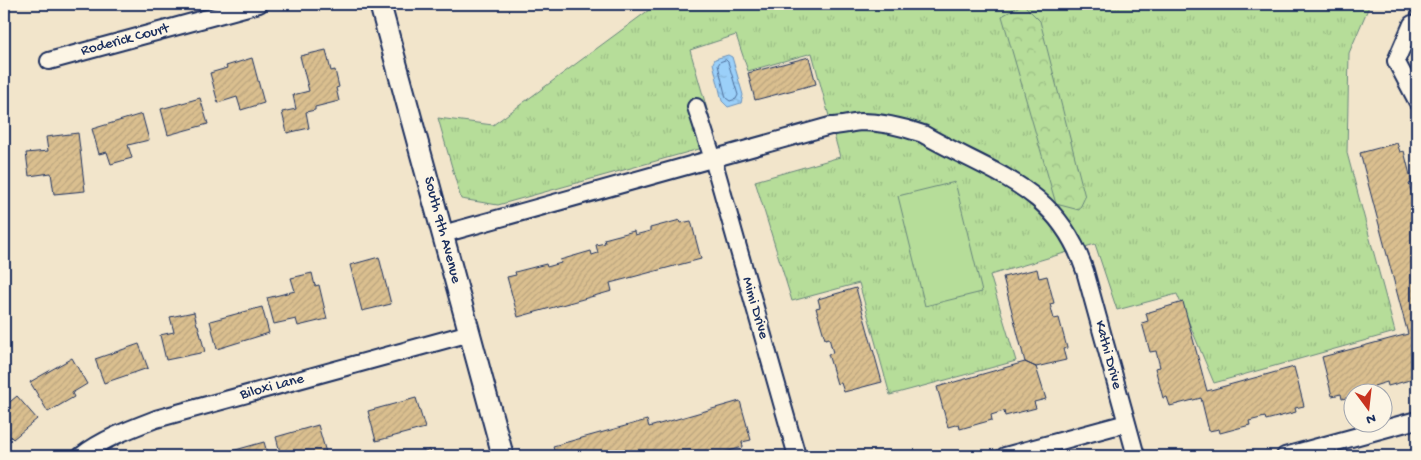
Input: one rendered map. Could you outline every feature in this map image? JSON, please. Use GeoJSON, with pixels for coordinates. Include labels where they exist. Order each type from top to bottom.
{"type":"FeatureCollection","features":[{"type":"Feature","properties":{"kind":"street","name":"Roderick Court"},"geometry":{"type":"LineString","coordinates":[[49,61],[259,4]]}},
{"type":"Feature","properties":{"kind":"street","name":"South 9th Avenue"},"geometry":{"type":"LineString","coordinates":[[380,4],[503,456]]}},
{"type":"Feature","properties":{"kind":"street"},"geometry":{"type":"LineString","coordinates":[[1412,24],[1396,61],[1417,101]]}},
{"type":"Feature","properties":{"kind":"street","name":"Mimi Drive"},"geometry":{"type":"LineString","coordinates":[[696,107],[713,159],[797,456]]}},
{"type":"Feature","properties":{"kind":"street","name":"Kathi Drive"},"geometry":{"type":"LineString","coordinates":[[713,159],[830,126],[863,122],[888,124],[923,134],[1026,189],[1060,221],[1078,254],[1085,271],[1136,456]]}},
{"type":"Feature","properties":{"kind":"street"},"geometry":{"type":"LineString","coordinates":[[443,234],[713,159]]}},
{"type":"Feature","properties":{"kind":"street","name":"Biloxi Lane"},"geometry":{"type":"LineString","coordinates":[[81,456],[88,450],[121,432],[156,419],[470,333]]}},
{"type":"Feature","properties":{"kind":"street"},"geometry":{"type":"LineString","coordinates":[[1285,456],[1417,420]]}},
{"type":"Feature","properties":{"kind":"street"},"geometry":{"type":"LineString","coordinates":[[1005,456],[1127,423]]}},
{"type":"Feature","properties":{"kind":"green space"},"geometry":{"type":"Polygon","coordinates":[[[657,4],[1370,4],[1349,53],[1347,153],[1395,332],[1214,383],[1177,294],[1117,310],[1095,244],[990,275],[1016,361],[890,395],[859,283],[792,301],[755,181],[840,157],[812,53],[748,71],[736,35],[690,50],[717,144],[498,205],[461,199],[438,118],[493,125],[657,4]]]}},
{"type":"Feature","properties":{"kind":"green space"},"geometry":{"type":"Polygon","coordinates":[[[1023,4],[1040,21],[1085,197],[1079,210],[1056,204],[1002,16],[1023,4]]]}},
{"type":"Feature","properties":{"kind":"green space"},"geometry":{"type":"Polygon","coordinates":[[[955,182],[982,292],[925,306],[898,196],[955,182]]]}},
{"type":"Feature","properties":{"kind":"water"},"geometry":{"type":"Polygon","coordinates":[[[728,55],[732,57],[743,95],[741,103],[728,107],[722,101],[713,63],[715,59],[728,55]]]}},
{"type":"Feature","properties":{"kind":"building"},"geometry":{"type":"Polygon","coordinates":[[[1395,4],[1417,4],[1417,14],[1395,4]]]}},
{"type":"Feature","properties":{"kind":"building"},"geometry":{"type":"Polygon","coordinates":[[[326,50],[331,71],[335,70],[339,87],[336,88],[339,101],[315,107],[315,110],[306,112],[309,128],[287,133],[282,112],[296,109],[293,95],[309,91],[300,56],[326,50]]]}},
{"type":"Feature","properties":{"kind":"building"},"geometry":{"type":"Polygon","coordinates":[[[809,57],[816,84],[755,100],[748,73],[809,57]]]}},
{"type":"Feature","properties":{"kind":"building"},"geometry":{"type":"Polygon","coordinates":[[[252,58],[264,103],[241,110],[237,97],[218,103],[210,73],[252,58]]]}},
{"type":"Feature","properties":{"kind":"building"},"geometry":{"type":"Polygon","coordinates":[[[200,98],[208,124],[168,135],[161,109],[200,98]]]}},
{"type":"Feature","properties":{"kind":"building"},"geometry":{"type":"Polygon","coordinates":[[[142,114],[149,140],[128,145],[132,158],[111,164],[107,152],[99,154],[92,129],[142,114]]]}},
{"type":"Feature","properties":{"kind":"building"},"geometry":{"type":"Polygon","coordinates":[[[78,133],[85,191],[54,194],[51,173],[29,176],[26,153],[48,151],[46,137],[78,133]]]}},
{"type":"Feature","properties":{"kind":"building"},"geometry":{"type":"Polygon","coordinates":[[[4,140],[9,146],[4,151],[4,140]]]}},
{"type":"Feature","properties":{"kind":"building"},"geometry":{"type":"Polygon","coordinates":[[[1397,143],[1400,152],[1404,151],[1412,183],[1409,184],[1413,197],[1417,196],[1417,378],[1394,384],[1394,382],[1344,382],[1344,398],[1342,399],[1341,394],[1332,396],[1322,357],[1408,334],[1360,153],[1397,143]]]}},
{"type":"Feature","properties":{"kind":"building"},"geometry":{"type":"Polygon","coordinates":[[[680,220],[681,223],[691,221],[701,259],[610,283],[612,291],[518,317],[507,277],[516,275],[515,272],[546,264],[547,267],[561,263],[560,260],[591,251],[592,255],[598,253],[596,245],[605,243],[604,239],[634,231],[635,235],[650,231],[650,228],[680,220]]]}},
{"type":"Feature","properties":{"kind":"building"},"geometry":{"type":"Polygon","coordinates":[[[379,257],[391,304],[362,311],[350,265],[379,257]]]}},
{"type":"Feature","properties":{"kind":"building"},"geometry":{"type":"Polygon","coordinates":[[[1037,269],[1039,278],[1047,276],[1054,303],[1050,304],[1054,319],[1059,318],[1067,348],[1063,349],[1066,360],[1036,367],[1025,362],[1003,277],[1037,269]]]}},
{"type":"Feature","properties":{"kind":"building"},"geometry":{"type":"Polygon","coordinates":[[[312,273],[315,286],[319,285],[327,319],[298,326],[296,319],[274,324],[267,298],[295,291],[291,278],[312,273]]]}},
{"type":"Feature","properties":{"kind":"building"},"geometry":{"type":"Polygon","coordinates":[[[856,288],[882,382],[844,392],[841,383],[837,384],[828,354],[833,353],[829,338],[825,339],[816,308],[820,307],[818,299],[856,288]]]}},
{"type":"Feature","properties":{"kind":"building"},"geometry":{"type":"Polygon","coordinates":[[[1183,302],[1207,391],[1294,367],[1304,406],[1295,408],[1296,412],[1266,420],[1265,417],[1249,421],[1250,425],[1220,433],[1219,429],[1209,431],[1201,398],[1170,406],[1167,397],[1163,398],[1155,368],[1160,367],[1156,351],[1150,352],[1142,323],[1148,321],[1146,313],[1183,302]]]}},
{"type":"Feature","properties":{"kind":"building"},"geometry":{"type":"Polygon","coordinates":[[[262,307],[269,333],[217,349],[210,321],[262,307]]]}},
{"type":"Feature","properties":{"kind":"building"},"geometry":{"type":"Polygon","coordinates":[[[194,312],[205,352],[166,360],[160,335],[174,332],[170,317],[194,312]]]}},
{"type":"Feature","properties":{"kind":"building"},"geometry":{"type":"Polygon","coordinates":[[[139,344],[148,368],[104,383],[95,359],[139,344]]]}},
{"type":"Feature","properties":{"kind":"building"},"geometry":{"type":"Polygon","coordinates":[[[72,358],[87,384],[72,393],[74,397],[48,412],[30,382],[72,358]]]}},
{"type":"Feature","properties":{"kind":"building"},"geometry":{"type":"Polygon","coordinates":[[[1025,362],[1036,367],[1046,399],[1034,402],[1036,408],[1005,416],[1004,411],[991,415],[992,420],[960,429],[959,424],[948,427],[937,387],[1025,362]]]}},
{"type":"Feature","properties":{"kind":"building"},"geometry":{"type":"Polygon","coordinates":[[[17,396],[37,419],[13,439],[11,437],[4,443],[4,405],[17,396]]]}},
{"type":"Feature","properties":{"kind":"building"},"geometry":{"type":"Polygon","coordinates":[[[416,398],[425,428],[376,441],[368,411],[416,398]]]}},
{"type":"Feature","properties":{"kind":"building"},"geometry":{"type":"Polygon","coordinates":[[[740,401],[751,440],[742,442],[743,447],[712,456],[711,452],[696,456],[555,456],[553,446],[647,420],[649,427],[740,401]]]}},
{"type":"Feature","properties":{"kind":"building"},"geometry":{"type":"Polygon","coordinates":[[[318,425],[327,456],[281,456],[276,437],[318,425]]]}},
{"type":"Feature","properties":{"kind":"building"},"geometry":{"type":"Polygon","coordinates":[[[264,442],[268,456],[214,456],[264,442]]]}},
{"type":"Feature","properties":{"kind":"building"},"geometry":{"type":"Polygon","coordinates":[[[430,450],[432,456],[409,456],[430,450]]]}}]}
